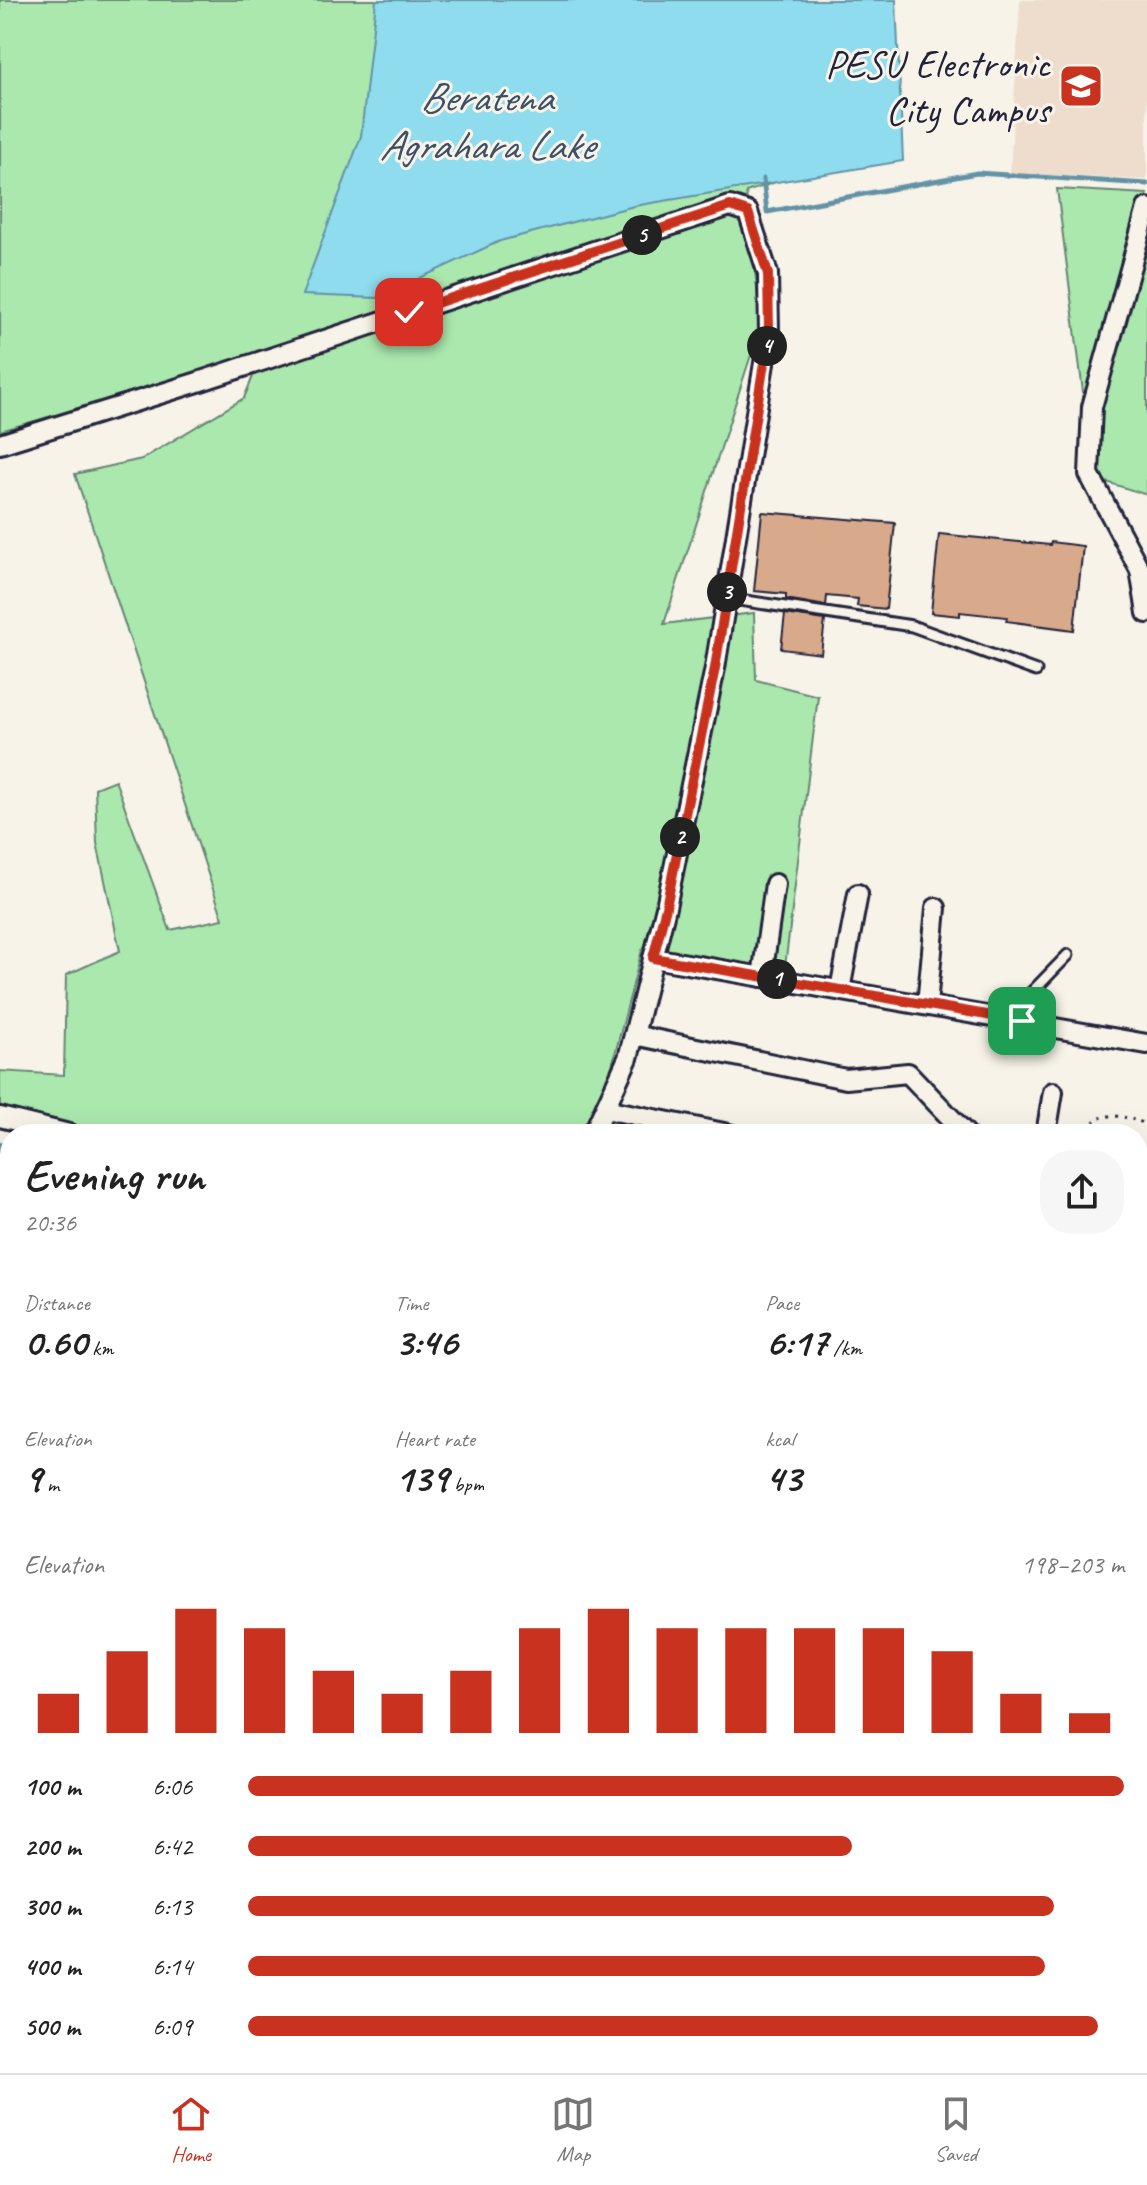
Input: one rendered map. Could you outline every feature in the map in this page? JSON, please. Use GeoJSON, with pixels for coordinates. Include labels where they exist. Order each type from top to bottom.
{"type":"FeatureCollection","features":[{"type":"Feature","properties":{"kind":"street"},"geometry":{"type":"LineString","coordinates":[[0,444],[195,383],[730,206],[748,212],[768,274],[769,332],[726,598],[703,727],[653,958],[628,1058],[598,1124]]}},
{"type":"Feature","properties":{"kind":"street"},"geometry":{"type":"LineString","coordinates":[[1147,208],[1092,407],[1089,474],[1140,570],[1147,613]]}},
{"type":"Feature","properties":{"kind":"street"},"geometry":{"type":"LineString","coordinates":[[762,977],[775,884]]}},
{"type":"Feature","properties":{"kind":"street"},"geometry":{"type":"LineString","coordinates":[[840,990],[858,894]]}},
{"type":"Feature","properties":{"kind":"street"},"geometry":{"type":"LineString","coordinates":[[927,1005],[936,908]]}},
{"type":"Feature","properties":{"kind":"street"},"geometry":{"type":"LineString","coordinates":[[653,958],[1147,1044]]}},
{"type":"Feature","properties":{"kind":"street"},"geometry":{"type":"LineString","coordinates":[[634,1035],[846,1079],[908,1073],[956,1124]]}},
{"type":"Feature","properties":{"kind":"street"},"geometry":{"type":"LineString","coordinates":[[1048,1124],[1053,1092]]}},
{"type":"Feature","properties":{"kind":"street"},"geometry":{"type":"LineString","coordinates":[[605,1109],[679,1124]]}},
{"type":"Feature","properties":{"kind":"street"},"geometry":{"type":"LineString","coordinates":[[0,1117],[28,1124]]}},
{"type":"Feature","properties":{"kind":"lane"},"geometry":{"type":"LineString","coordinates":[[726,598],[912,626],[1036,671]]}},
{"type":"Feature","properties":{"kind":"lane"},"geometry":{"type":"LineString","coordinates":[[1022,1021],[1029,995],[1068,955]]}},
{"type":"Feature","properties":{"kind":"path"},"geometry":{"type":"LineString","coordinates":[[1089,1124],[1102,1117],[1119,1115],[1147,1124]]}},
{"type":"Feature","properties":{"kind":"shaded area","name":"PESU Electronic City Campus"},"geometry":{"type":"Polygon","coordinates":[[[1020,0],[1147,0],[1147,180],[1010,173],[1020,0]]]}},
{"type":"Feature","properties":{"kind":"green space"},"geometry":{"type":"Polygon","coordinates":[[[0,0],[876,0],[889,144],[746,192],[761,324],[664,624],[754,613],[756,680],[818,696],[784,975],[642,950],[601,1108],[586,1124],[55,1124],[0,1112],[0,1071],[64,1075],[66,975],[120,951],[97,843],[95,788],[115,780],[170,930],[223,919],[75,474],[142,459],[244,398],[262,355],[0,431],[0,0]]]}},
{"type":"Feature","properties":{"kind":"green space"},"geometry":{"type":"Polygon","coordinates":[[[1057,189],[1147,194],[1147,495],[1094,478],[1057,189]]]}},
{"type":"Feature","properties":{"kind":"water","name":"Beratena Agrahara Lake"},"geometry":{"type":"Polygon","coordinates":[[[376,0],[896,0],[903,161],[634,206],[500,241],[377,298],[302,295],[361,136],[376,0]]]}},
{"type":"Feature","properties":{"kind":"building"},"geometry":{"type":"Polygon","coordinates":[[[762,512],[895,523],[886,609],[857,606],[858,599],[827,596],[826,606],[786,599],[786,594],[754,591],[762,512]]]}},
{"type":"Feature","properties":{"kind":"building"},"geometry":{"type":"Polygon","coordinates":[[[939,534],[1083,546],[1074,630],[1006,621],[1007,617],[960,612],[960,616],[931,613],[939,534]]]}},
{"type":"Feature","properties":{"kind":"building"},"geometry":{"type":"Polygon","coordinates":[[[785,614],[825,620],[821,654],[781,649],[785,614]]]}},
{"type":"Feature","properties":{"kind":"waterway"},"geometry":{"type":"LineString","coordinates":[[763,179],[767,212],[977,173],[1147,184]]}},
{"type":"Feature","properties":{"kind":"place","name":"PESU Electronic City Campus"},"geometry":{"type":"Point","coordinates":[1081,86]}},
{"type":"Feature","properties":{"kind":"route"},"geometry":{"type":"LineString","coordinates":[[409,312],[730,206],[748,212],[768,274],[769,332],[715,668],[653,958],[1022,1021]]}}]}
